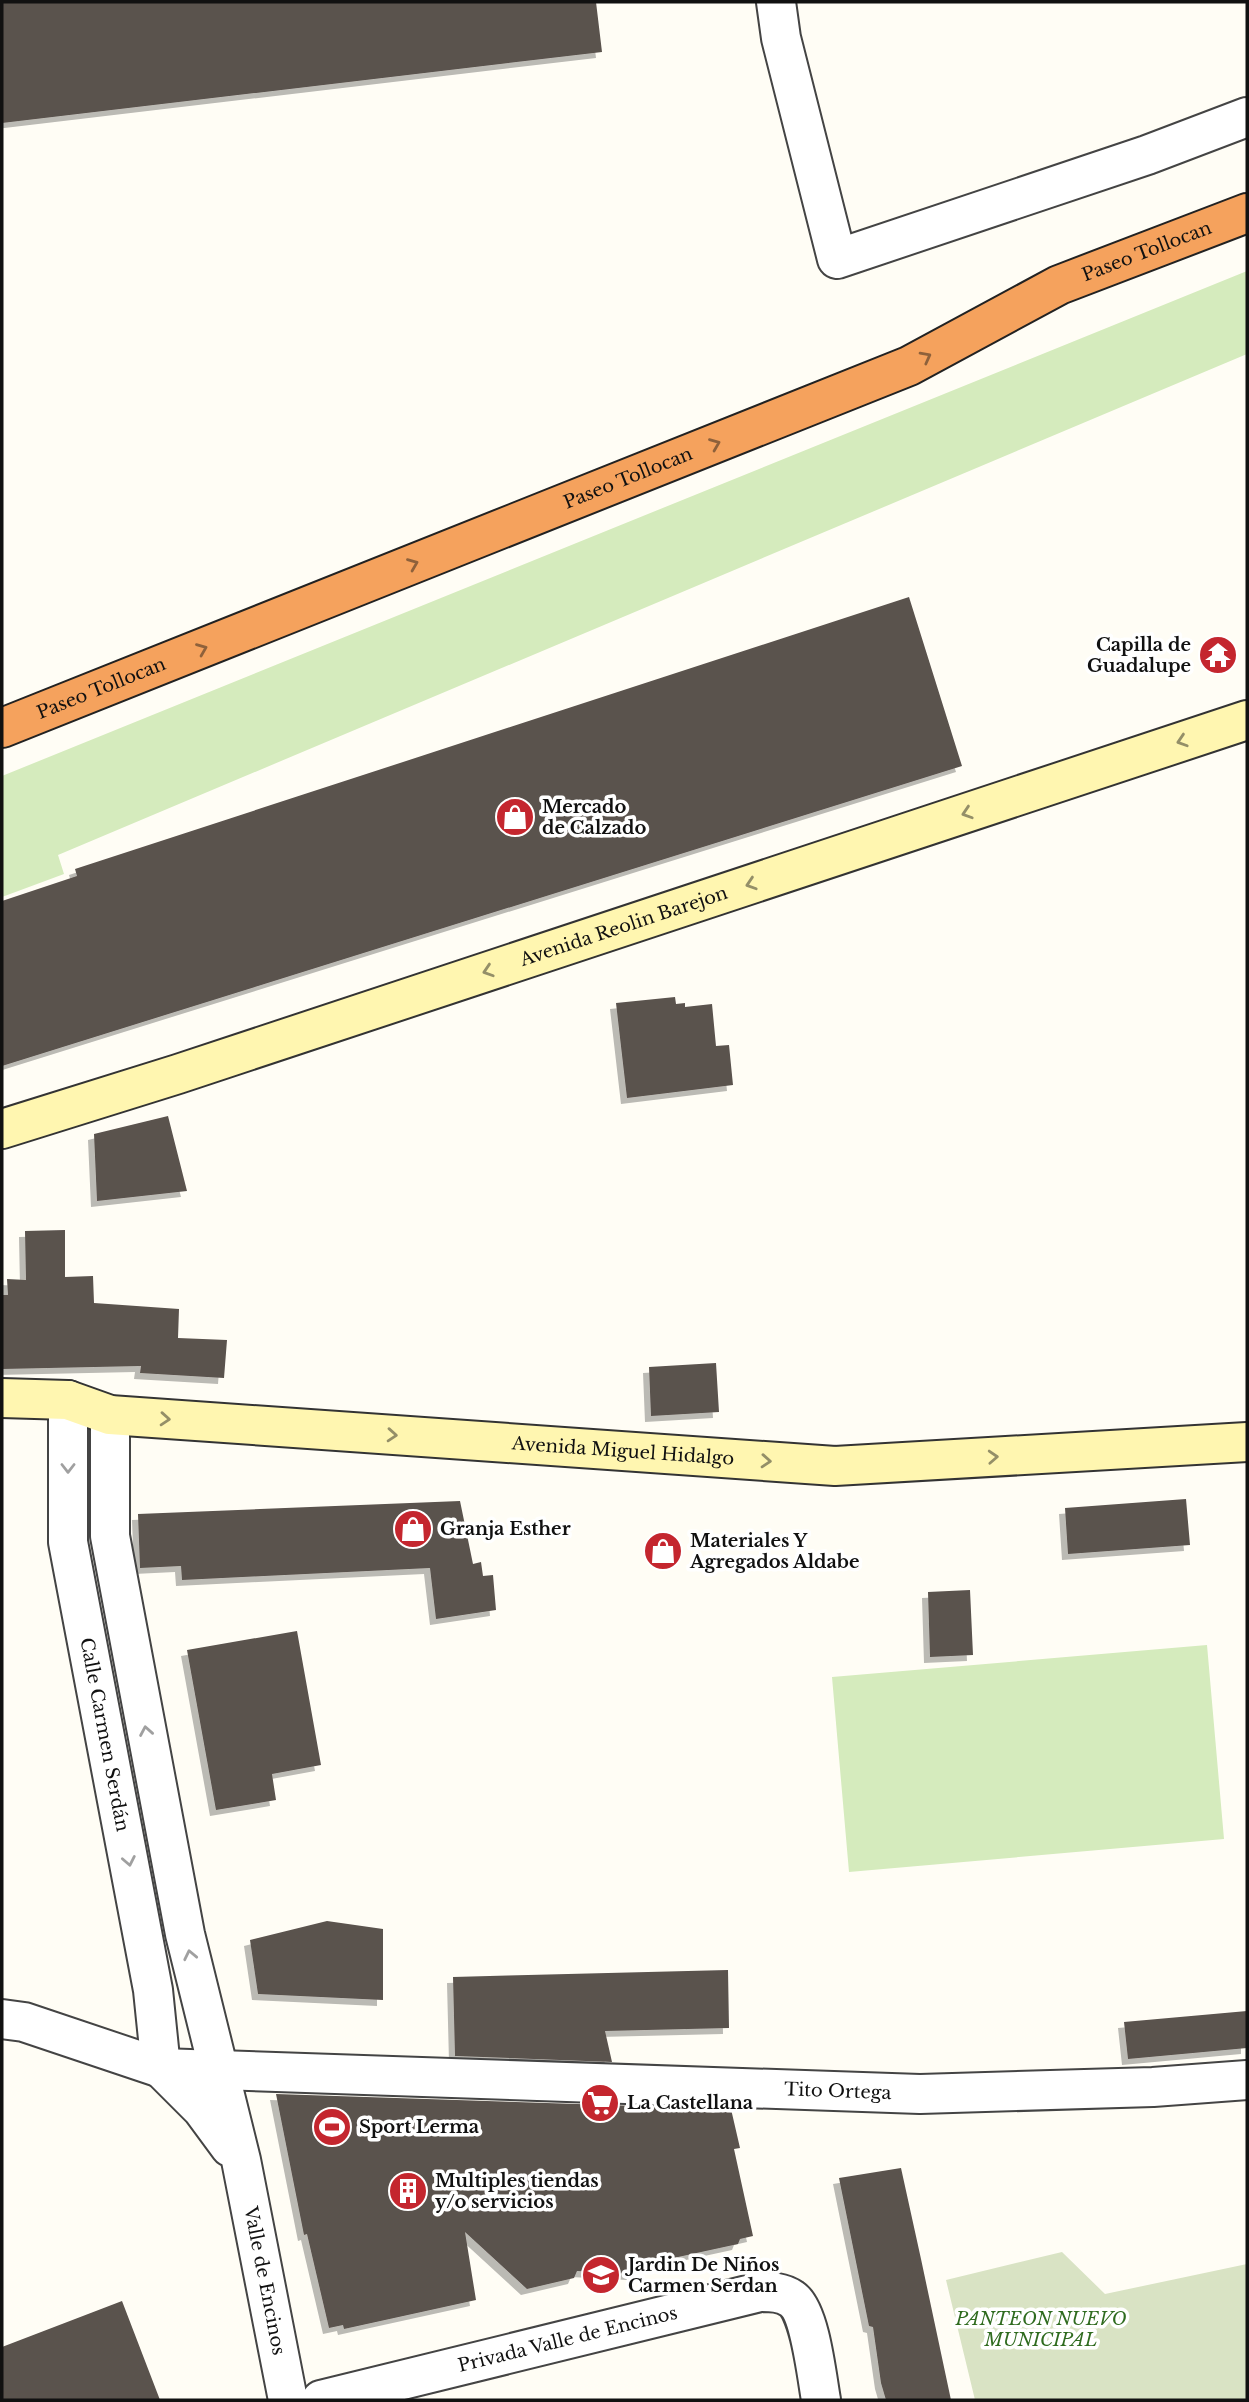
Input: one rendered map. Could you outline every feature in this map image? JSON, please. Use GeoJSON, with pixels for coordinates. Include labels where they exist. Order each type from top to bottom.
{"type":"FeatureCollection","features":[{"type":"Feature","properties":{"kind":"highway","name":"Paseo Tollocan"},"geometry":{"type":"LineString","coordinates":[[2,728],[909,366],[1059,285],[1247,213]]}},
{"type":"Feature","properties":{"kind":"main road","name":"Avenida Reolin Barejon"},"geometry":{"type":"LineString","coordinates":[[2,1129],[178,1074],[1247,720]]}},
{"type":"Feature","properties":{"kind":"main road","name":"Avenida Miguel Hidalgo"},"geometry":{"type":"LineString","coordinates":[[2,1398],[68,1400],[110,1415],[835,1466],[1247,1442]]}},
{"type":"Feature","properties":{"kind":"street"},"geometry":{"type":"LineString","coordinates":[[778,20],[837,258],[1147,155],[1247,117]]}},
{"type":"Feature","properties":{"kind":"street","name":"Calle Carmen Serdán"},"geometry":{"type":"LineString","coordinates":[[68,1400],[68,1542],[153,1990],[161,2068]]}},
{"type":"Feature","properties":{"kind":"street"},"geometry":{"type":"LineString","coordinates":[[110,1415],[110,1536],[183,1921],[217,2069]]}},
{"type":"Feature","properties":{"kind":"street"},"geometry":{"type":"LineString","coordinates":[[68,1542],[110,1536]]}},
{"type":"Feature","properties":{"kind":"street"},"geometry":{"type":"LineString","coordinates":[[2,2019],[24,2022],[161,2068]]}},
{"type":"Feature","properties":{"kind":"street","name":"Tito Ortega"},"geometry":{"type":"LineString","coordinates":[[161,2068],[920,2094],[1153,2087],[1247,2080]]}},
{"type":"Feature","properties":{"kind":"street","name":"Valle de Encinos"},"geometry":{"type":"LineString","coordinates":[[161,2068],[202,2109],[241,2160]]}},
{"type":"Feature","properties":{"kind":"street","name":"Valle de Encinos"},"geometry":{"type":"LineString","coordinates":[[217,2069],[241,2160],[288,2400]]}},
{"type":"Feature","properties":{"kind":"street","name":"Privada Valle de Encinos"},"geometry":{"type":"LineString","coordinates":[[321,2400],[760,2292],[778,2292],[794,2300],[803,2313],[821,2400]]}},
{"type":"Feature","properties":{"kind":"green space"},"geometry":{"type":"Polygon","coordinates":[[[1247,271],[1247,354],[58,855],[64,874],[2,897],[2,776],[1247,271]]]}},
{"type":"Feature","properties":{"kind":"green space"},"geometry":{"type":"Polygon","coordinates":[[[1207,1645],[1224,1839],[849,1872],[832,1677],[1207,1645]]]}},
{"type":"Feature","properties":{"kind":"green space","name":"PANTEON NUEVO MUNICIPAL"},"geometry":{"type":"Polygon","coordinates":[[[1062,2252],[1105,2294],[1247,2264],[1247,2400],[975,2400],[946,2280],[1062,2252]]]}},
{"type":"Feature","properties":{"kind":"building"},"geometry":{"type":"Polygon","coordinates":[[[2,2],[596,2],[602,52],[2,123],[2,2]]]}},
{"type":"Feature","properties":{"kind":"building","name":"Mercado de Calzado"},"geometry":{"type":"Polygon","coordinates":[[[909,597],[962,766],[2,1066],[2,901],[77,876],[75,869],[909,597]]]}},
{"type":"Feature","properties":{"kind":"building"},"geometry":{"type":"Polygon","coordinates":[[[675,997],[676,1004],[685,1003],[685,1007],[712,1004],[716,1046],[729,1045],[733,1085],[627,1098],[616,1003],[675,997]]]}},
{"type":"Feature","properties":{"kind":"building"},"geometry":{"type":"Polygon","coordinates":[[[168,1116],[187,1191],[97,1201],[94,1134],[168,1116]]]}},
{"type":"Feature","properties":{"kind":"building"},"geometry":{"type":"Polygon","coordinates":[[[65,1230],[65,1277],[93,1276],[94,1303],[179,1309],[178,1338],[227,1340],[224,1378],[140,1373],[141,1366],[2,1369],[2,1295],[8,1295],[7,1279],[26,1280],[25,1231],[65,1230]]]}},
{"type":"Feature","properties":{"kind":"building"},"geometry":{"type":"Polygon","coordinates":[[[716,1363],[719,1412],[651,1416],[649,1367],[716,1363]]]}},
{"type":"Feature","properties":{"kind":"building"},"geometry":{"type":"Polygon","coordinates":[[[1186,1499],[1190,1545],[1068,1554],[1065,1508],[1186,1499]]]}},
{"type":"Feature","properties":{"kind":"building"},"geometry":{"type":"Polygon","coordinates":[[[460,1501],[473,1564],[481,1562],[483,1576],[493,1575],[496,1610],[436,1619],[430,1568],[182,1580],[181,1566],[140,1568],[138,1514],[460,1501]]]}},
{"type":"Feature","properties":{"kind":"building"},"geometry":{"type":"Polygon","coordinates":[[[970,1590],[973,1655],[930,1657],[928,1592],[970,1590]]]}},
{"type":"Feature","properties":{"kind":"building"},"geometry":{"type":"Polygon","coordinates":[[[297,1631],[321,1765],[272,1774],[276,1800],[216,1810],[187,1650],[297,1631]]]}},
{"type":"Feature","properties":{"kind":"building"},"geometry":{"type":"Polygon","coordinates":[[[327,1921],[383,1929],[383,2000],[258,1994],[250,1940],[327,1921]]]}},
{"type":"Feature","properties":{"kind":"building"},"geometry":{"type":"Polygon","coordinates":[[[728,1970],[729,2028],[605,2031],[612,2062],[455,2056],[453,1977],[728,1970]]]}},
{"type":"Feature","properties":{"kind":"building"},"geometry":{"type":"Polygon","coordinates":[[[1247,2011],[1247,2048],[1128,2059],[1124,2022],[1247,2011]]]}},
{"type":"Feature","properties":{"kind":"building"},"geometry":{"type":"Polygon","coordinates":[[[276,2094],[731,2109],[740,2148],[734,2149],[753,2236],[740,2239],[738,2244],[632,2267],[633,2274],[577,2271],[574,2278],[527,2289],[465,2232],[476,2300],[344,2329],[343,2325],[329,2328],[307,2234],[304,2235],[276,2094]]]}},
{"type":"Feature","properties":{"kind":"building"},"geometry":{"type":"Polygon","coordinates":[[[901,2168],[951,2400],[886,2400],[881,2383],[873,2327],[869,2326],[839,2178],[901,2168]]]}},
{"type":"Feature","properties":{"kind":"building"},"geometry":{"type":"Polygon","coordinates":[[[122,2301],[160,2400],[2,2400],[2,2347],[122,2301]]]}},
{"type":"Feature","properties":{"kind":"place","name":"Capilla de Guadalupe"},"geometry":{"type":"Point","coordinates":[1218,655]}},
{"type":"Feature","properties":{"kind":"place","name":"Mercado de Calzado"},"geometry":{"type":"Point","coordinates":[515,817]}},
{"type":"Feature","properties":{"kind":"place","name":"Granja Esther"},"geometry":{"type":"Point","coordinates":[413,1529]}},
{"type":"Feature","properties":{"kind":"place","name":"Materiales Y Agregados Aldabe"},"geometry":{"type":"Point","coordinates":[663,1551]}},
{"type":"Feature","properties":{"kind":"place","name":"La Castellana"},"geometry":{"type":"Point","coordinates":[600,2103]}},
{"type":"Feature","properties":{"kind":"place","name":"Sport Lerma"},"geometry":{"type":"Point","coordinates":[332,2127]}},
{"type":"Feature","properties":{"kind":"place","name":"Multiples tiendas y/o servicios"},"geometry":{"type":"Point","coordinates":[408,2191]}},
{"type":"Feature","properties":{"kind":"place","name":"Jardin De Niños Carmen Serdan"},"geometry":{"type":"Point","coordinates":[601,2275]}}]}
